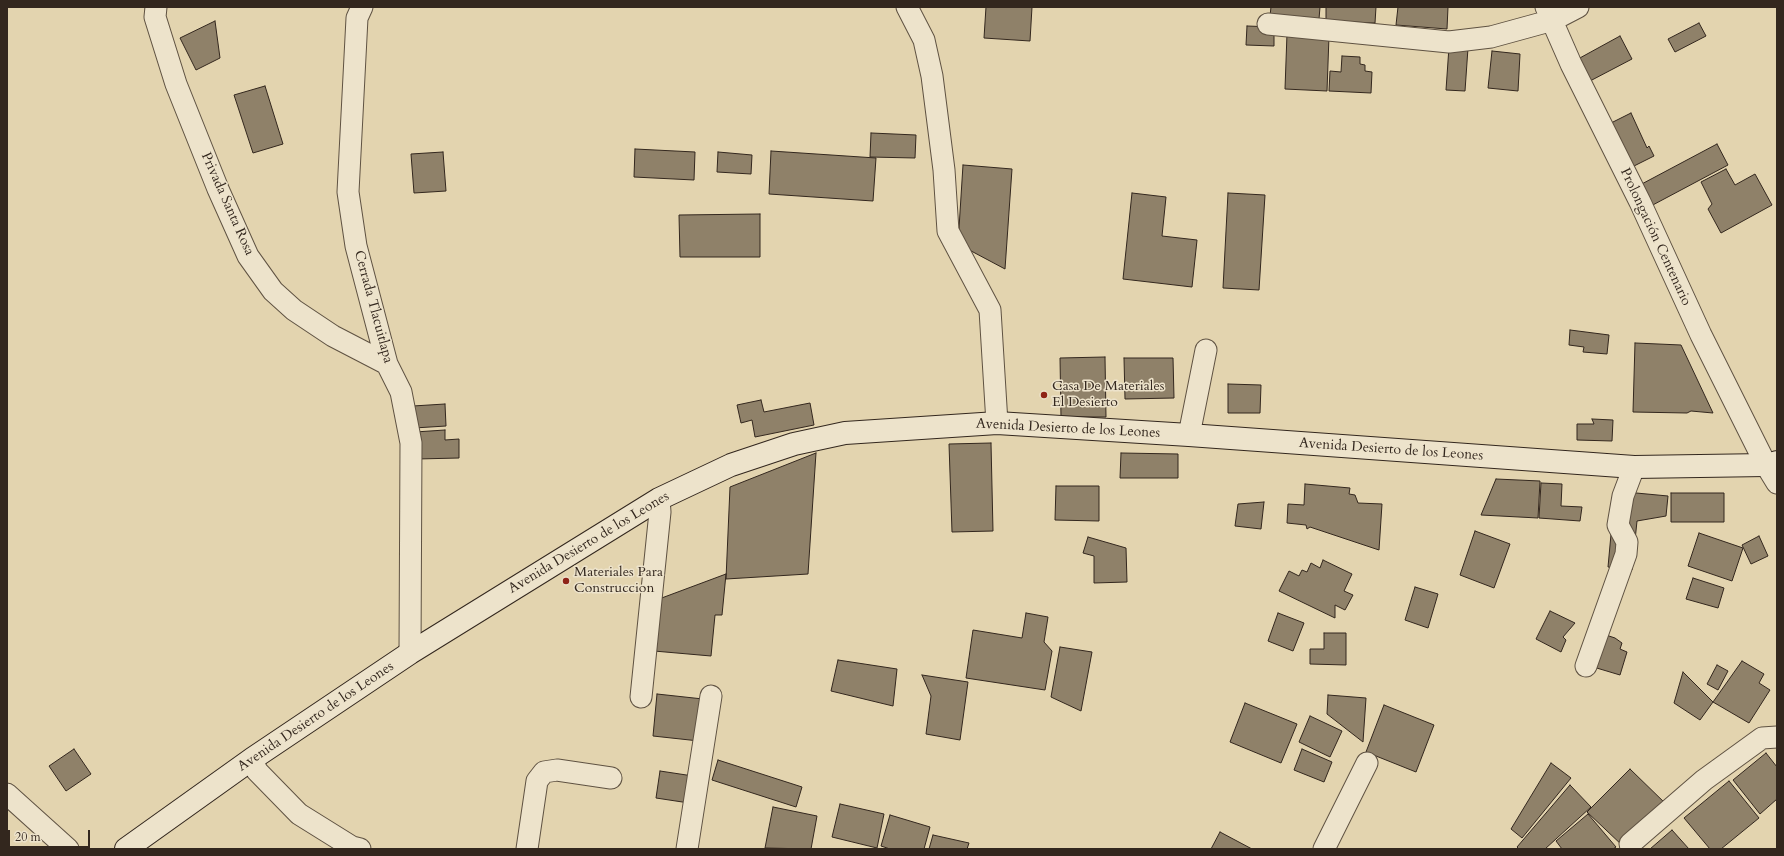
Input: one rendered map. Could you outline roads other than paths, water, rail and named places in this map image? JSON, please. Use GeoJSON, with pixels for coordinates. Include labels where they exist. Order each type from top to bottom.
{"type":"FeatureCollection","features":[{"type":"Feature","properties":{"kind":"street","name":"Cerrada Tlacuitlapa"},"geometry":{"type":"LineString","coordinates":[[362,7],[357,18],[348,192],[356,246],[387,364],[401,392],[411,443],[410,653]]}},
{"type":"Feature","properties":{"kind":"street"},"geometry":{"type":"LineString","coordinates":[[907,7],[924,40],[932,76],[944,170],[948,231],[990,310],[997,423]]}},
{"type":"Feature","properties":{"kind":"street"},"geometry":{"type":"LineString","coordinates":[[1268,24],[1449,42],[1491,37],[1550,14],[1578,7]]}},
{"type":"Feature","properties":{"kind":"street","name":"Privada Santa Rosa"},"geometry":{"type":"LineString","coordinates":[[152,10],[176,84],[218,189],[248,256],[273,291],[294,310],[333,336],[387,364]]}},
{"type":"Feature","properties":{"kind":"street","name":"Prolongación Centenario"},"geometry":{"type":"LineString","coordinates":[[1550,14],[1571,64],[1640,202],[1701,335],[1773,470]]}},
{"type":"Feature","properties":{"kind":"street"},"geometry":{"type":"LineString","coordinates":[[1188,435],[1206,350]]}},
{"type":"Feature","properties":{"kind":"street","name":"Avenida Desierto de los Leones"},"geometry":{"type":"LineString","coordinates":[[126,849],[252,759],[410,653],[659,499],[731,465],[794,444],[845,433],[997,423],[1634,466],[1773,470]]}},
{"type":"Feature","properties":{"kind":"street"},"geometry":{"type":"LineString","coordinates":[[1586,666],[1626,554],[1627,542],[1618,525],[1623,496],[1634,466]]}},
{"type":"Feature","properties":{"kind":"street"},"geometry":{"type":"LineString","coordinates":[[641,697],[660,512],[659,499]]}},
{"type":"Feature","properties":{"kind":"street"},"geometry":{"type":"LineString","coordinates":[[687,849],[711,696]]}},
{"type":"Feature","properties":{"kind":"street"},"geometry":{"type":"LineString","coordinates":[[1630,844],[1704,780],[1762,738],[1777,737]]}},
{"type":"Feature","properties":{"kind":"street"},"geometry":{"type":"LineString","coordinates":[[252,759],[257,771],[299,814],[352,847],[360,849]]}},
{"type":"Feature","properties":{"kind":"street"},"geometry":{"type":"LineString","coordinates":[[1324,849],[1367,763]]}},
{"type":"Feature","properties":{"kind":"street"},"geometry":{"type":"LineString","coordinates":[[528,849],[537,781],[544,772],[556,770],[611,778]]}},
{"type":"Feature","properties":{"kind":"street"},"geometry":{"type":"LineString","coordinates":[[7,794],[68,849]]}},
{"type":"Feature","properties":{"kind":"place","name":"Casa De Materiales El Desierto"},"geometry":{"type":"Point","coordinates":[1044,395]}},
{"type":"Feature","properties":{"kind":"place","name":"Materiales Para Construccion"},"geometry":{"type":"Point","coordinates":[566,581]}}]}
